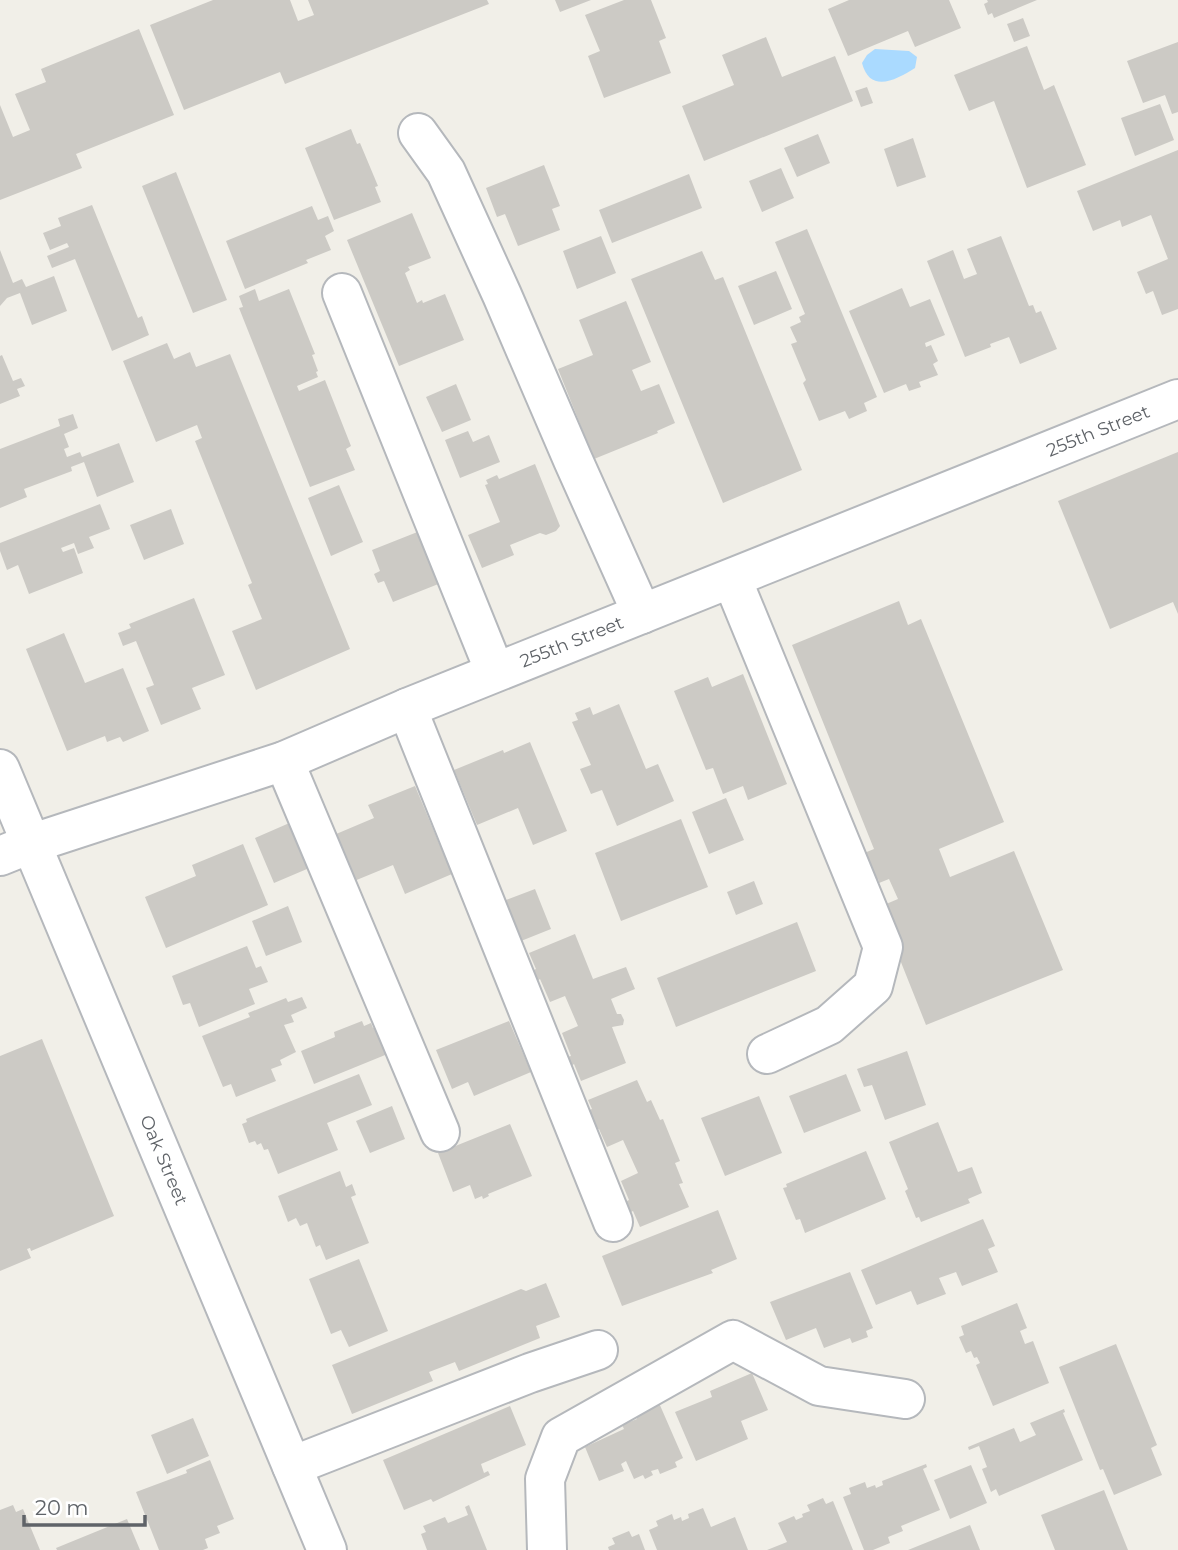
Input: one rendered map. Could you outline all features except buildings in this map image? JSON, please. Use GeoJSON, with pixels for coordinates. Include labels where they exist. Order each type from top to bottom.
{"type":"FeatureCollection","features":[{"type":"Feature","properties":{"kind":"street"},"geometry":{"type":"LineString","coordinates":[[418,133],[446,172],[642,614]]}},
{"type":"Feature","properties":{"kind":"street"},"geometry":{"type":"LineString","coordinates":[[342,293],[495,672]]}},
{"type":"Feature","properties":{"kind":"street","name":"255th Street"},"geometry":{"type":"LineString","coordinates":[[15,850],[284,761],[495,672],[1178,400]]}},
{"type":"Feature","properties":{"kind":"street"},"geometry":{"type":"LineString","coordinates":[[732,579],[883,947],[873,986],[829,1024],[767,1055]]}},
{"type":"Feature","properties":{"kind":"street"},"geometry":{"type":"LineString","coordinates":[[407,708],[613,1222]]}},
{"type":"Feature","properties":{"kind":"street"},"geometry":{"type":"LineString","coordinates":[[284,761],[440,1132]]}},
{"type":"Feature","properties":{"kind":"street","name":"Oak Street"},"geometry":{"type":"LineString","coordinates":[[0,769],[15,850],[292,1466],[327,1550]]}},
{"type":"Feature","properties":{"kind":"street"},"geometry":{"type":"LineString","coordinates":[[547,1550],[545,1479],[561,1437],[733,1340],[820,1386],[905,1399]]}},
{"type":"Feature","properties":{"kind":"street"},"geometry":{"type":"LineString","coordinates":[[292,1466],[530,1373],[598,1350]]}},
{"type":"Feature","properties":{"kind":"water"},"geometry":{"type":"Polygon","coordinates":[[[875,49],[909,51],[917,57],[915,68],[884,82],[871,79],[862,63],[875,49]]]}}]}
